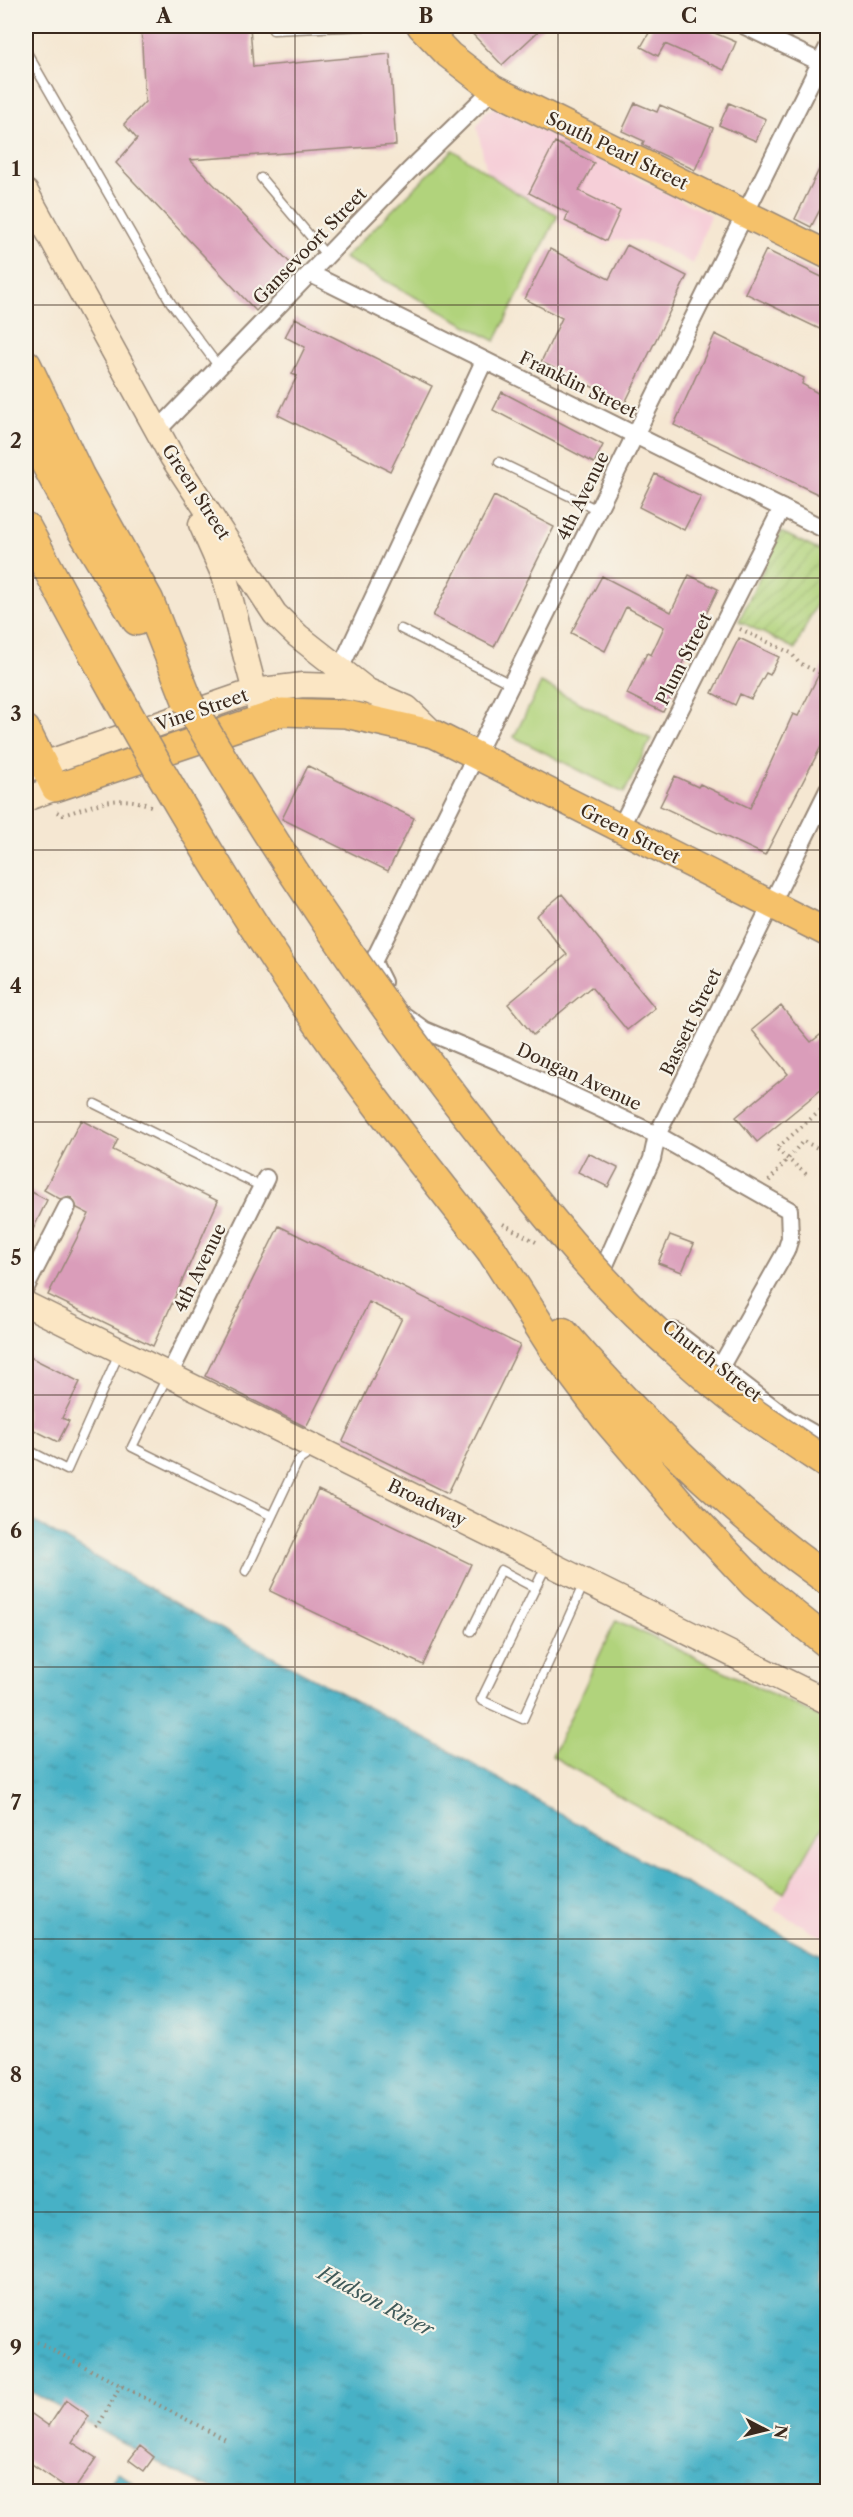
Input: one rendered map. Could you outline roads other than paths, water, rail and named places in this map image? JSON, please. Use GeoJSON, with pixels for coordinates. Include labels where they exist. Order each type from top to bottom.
{"type":"FeatureCollection","features":[{"type":"Feature","properties":{"kind":"highway"},"geometry":{"type":"LineString","coordinates":[[26,365],[79,476],[148,600],[188,702]]}},
{"type":"Feature","properties":{"kind":"highway"},"geometry":{"type":"LineString","coordinates":[[26,426],[80,526],[229,772],[305,891],[376,995],[464,1112],[573,1248],[654,1331],[738,1403],[828,1464]]}},
{"type":"Feature","properties":{"kind":"highway"},"geometry":{"type":"LineString","coordinates":[[26,528],[92,650],[204,846],[292,985],[388,1118],[492,1251],[569,1340],[662,1437],[736,1508],[828,1580]]}},
{"type":"Feature","properties":{"kind":"highway"},"geometry":{"type":"LineString","coordinates":[[26,553],[92,650]]}},
{"type":"Feature","properties":{"kind":"highway"},"geometry":{"type":"LineString","coordinates":[[492,1251],[555,1350],[607,1419],[686,1512],[755,1584],[828,1643]]}},
{"type":"Feature","properties":{"kind":"main road","name":"South Pearl Street"},"geometry":{"type":"LineString","coordinates":[[421,26],[449,55],[493,89],[828,255]]}},
{"type":"Feature","properties":{"kind":"main road","name":"Vine Street"},"geometry":{"type":"LineString","coordinates":[[41,774],[282,712],[346,714]]}},
{"type":"Feature","properties":{"kind":"main road","name":"Green Street"},"geometry":{"type":"LineString","coordinates":[[346,714],[434,734],[828,933]]}},
{"type":"Feature","properties":{"kind":"main road"},"geometry":{"type":"LineString","coordinates":[[26,729],[41,774]]}},
{"type":"Feature","properties":{"kind":"street"},"geometry":{"type":"LineString","coordinates":[[746,26],[824,64]]}},
{"type":"Feature","properties":{"kind":"street","name":"4th Avenue"},"geometry":{"type":"LineString","coordinates":[[373,962],[745,214],[824,64],[828,47]]}},
{"type":"Feature","properties":{"kind":"street","name":"Gansevoort Street"},"geometry":{"type":"LineString","coordinates":[[157,431],[409,171],[493,89]]}},
{"type":"Feature","properties":{"kind":"street","name":"Green Street"},"geometry":{"type":"LineString","coordinates":[[26,192],[172,457],[275,614],[298,636],[368,691],[407,708],[434,734]]}},
{"type":"Feature","properties":{"kind":"street","name":"Franklin Street"},"geometry":{"type":"LineString","coordinates":[[310,274],[828,531]]}},
{"type":"Feature","properties":{"kind":"street"},"geometry":{"type":"LineString","coordinates":[[340,669],[484,362]]}},
{"type":"Feature","properties":{"kind":"street"},"geometry":{"type":"LineString","coordinates":[[172,457],[225,578],[262,718]]}},
{"type":"Feature","properties":{"kind":"street","name":"Plum Street"},"geometry":{"type":"LineString","coordinates":[[620,828],[782,508]]}},
{"type":"Feature","properties":{"kind":"street","name":"Vine Street"},"geometry":{"type":"LineString","coordinates":[[41,774],[254,691],[303,685],[337,686],[368,691]]}},
{"type":"Feature","properties":{"kind":"street"},"geometry":{"type":"LineString","coordinates":[[26,799],[41,774]]}},
{"type":"Feature","properties":{"kind":"street","name":"Bassett Street"},"geometry":{"type":"LineString","coordinates":[[600,1276],[652,1159],[657,1135],[828,790]]}},
{"type":"Feature","properties":{"kind":"street","name":"Dongan Avenue"},"geometry":{"type":"LineString","coordinates":[[373,962],[392,1003],[407,1019],[424,1030],[507,1065],[657,1135],[789,1210],[790,1238],[786,1251],[722,1366]]}},
{"type":"Feature","properties":{"kind":"street","name":"4th Avenue"},"geometry":{"type":"LineString","coordinates":[[169,1375],[264,1182]]}},
{"type":"Feature","properties":{"kind":"street"},"geometry":{"type":"LineString","coordinates":[[26,1287],[67,1207]]}},
{"type":"Feature","properties":{"kind":"street","name":"Church Street"},"geometry":{"type":"LineString","coordinates":[[600,1276],[722,1366],[788,1419],[828,1442]]}},
{"type":"Feature","properties":{"kind":"street","name":"Broadway"},"geometry":{"type":"LineString","coordinates":[[26,1304],[828,1702]]}},
{"type":"Feature","properties":{"kind":"lane"},"geometry":{"type":"LineString","coordinates":[[273,30],[367,26]]}},
{"type":"Feature","properties":{"kind":"lane"},"geometry":{"type":"LineString","coordinates":[[26,51],[171,303],[219,367]]}},
{"type":"Feature","properties":{"kind":"lane"},"geometry":{"type":"LineString","coordinates":[[261,178],[327,256]]}},
{"type":"Feature","properties":{"kind":"lane"},"geometry":{"type":"LineString","coordinates":[[499,462],[598,510]]}},
{"type":"Feature","properties":{"kind":"lane"},"geometry":{"type":"LineString","coordinates":[[401,629],[511,684]]}},
{"type":"Feature","properties":{"kind":"lane"},"geometry":{"type":"LineString","coordinates":[[95,1104],[264,1182]]}},
{"type":"Feature","properties":{"kind":"lane"},"geometry":{"type":"LineString","coordinates":[[26,1449],[67,1470],[120,1351]]}},
{"type":"Feature","properties":{"kind":"lane"},"geometry":{"type":"LineString","coordinates":[[169,1375],[132,1447],[272,1516]]}},
{"type":"Feature","properties":{"kind":"lane"},"geometry":{"type":"LineString","coordinates":[[246,1571],[298,1461],[317,1449]]}},
{"type":"Feature","properties":{"kind":"lane"},"geometry":{"type":"LineString","coordinates":[[547,1563],[481,1700],[523,1719],[585,1581]]}},
{"type":"Feature","properties":{"kind":"lane"},"geometry":{"type":"LineString","coordinates":[[471,1631],[501,1570],[535,1588]]}},
{"type":"Feature","properties":{"kind":"water","name":"Hudson River"},"geometry":{"type":"Polygon","coordinates":[[[26,1517],[192,1613],[447,1750],[680,1881],[827,1958],[827,2491],[217,2491],[186,2478],[26,2389],[26,1517]]]}},
{"type":"Feature","properties":{"kind":"water"},"geometry":{"type":"Polygon","coordinates":[[[118,2472],[134,2483],[129,2491],[105,2491],[118,2472]]]}}]}
